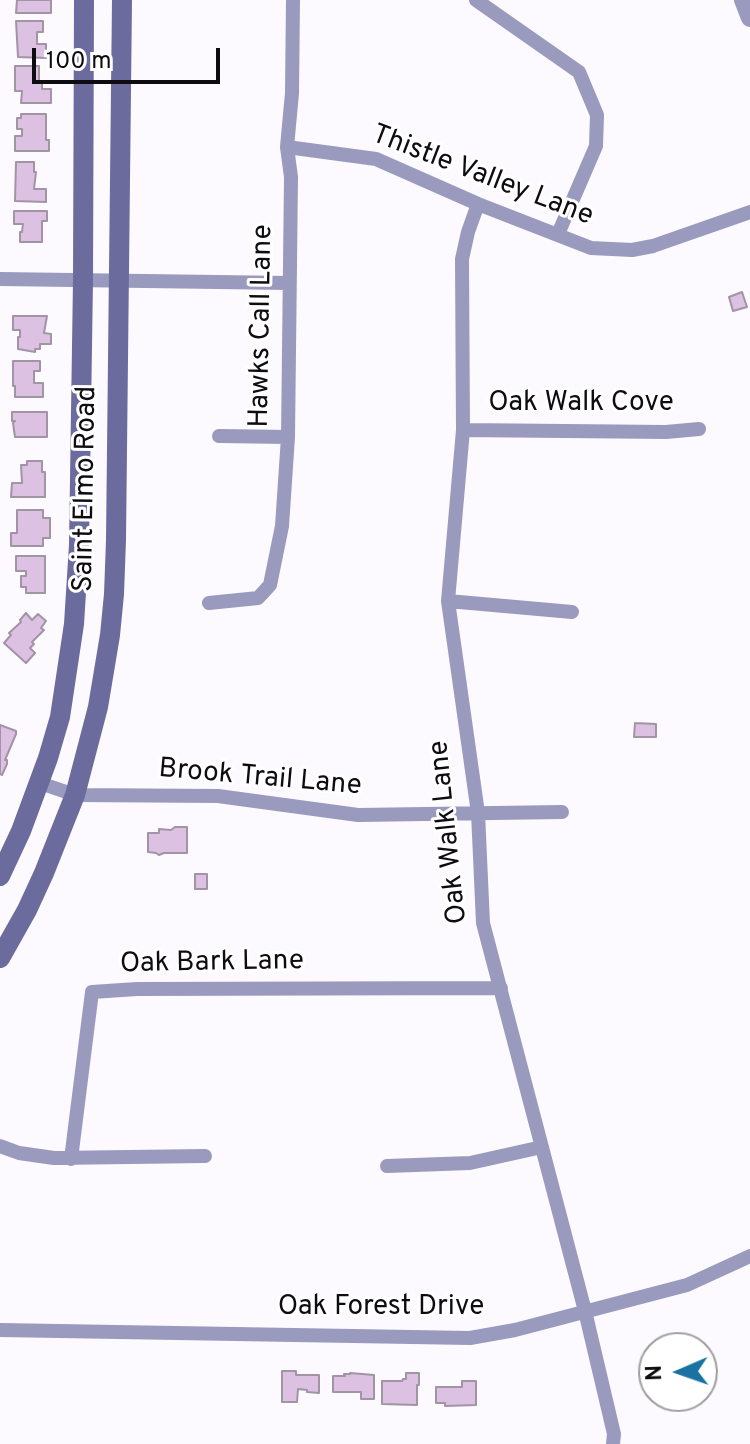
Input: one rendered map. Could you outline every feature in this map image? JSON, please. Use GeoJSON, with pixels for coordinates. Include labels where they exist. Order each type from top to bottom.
{"type":"FeatureCollection","features":[{"type":"Feature","properties":{"kind":"main road","name":"Saint Elmo Road"},"geometry":{"type":"LineString","coordinates":[[0,876],[40,783],[60,717],[74,624],[78,578],[83,280],[84,0]]}},
{"type":"Feature","properties":{"kind":"main road","name":"Saint Elmo Road"},"geometry":{"type":"LineString","coordinates":[[0,958],[27,910],[75,795],[105,670],[114,594],[122,0]]}},
{"type":"Feature","properties":{"kind":"street","name":"Hawks Call Lane"},"geometry":{"type":"LineString","coordinates":[[209,603],[258,598],[270,585],[282,526],[288,437],[291,177],[287,147],[292,93],[293,0]]}},
{"type":"Feature","properties":{"kind":"street"},"geometry":{"type":"LineString","coordinates":[[476,0],[579,72],[597,115],[596,146],[558,234]]}},
{"type":"Feature","properties":{"kind":"street"},"geometry":{"type":"LineString","coordinates":[[743,0],[750,18]]}},
{"type":"Feature","properties":{"kind":"street","name":"Thistle Valley Lane"},"geometry":{"type":"LineString","coordinates":[[287,147],[376,159],[478,204],[591,248],[632,250],[661,244],[750,212]]}},
{"type":"Feature","properties":{"kind":"street","name":"Oak Walk Lane"},"geometry":{"type":"LineString","coordinates":[[478,204],[462,259],[463,430],[448,601],[478,813],[483,923],[585,1311],[614,1434],[613,1444]]}},
{"type":"Feature","properties":{"kind":"street"},"geometry":{"type":"LineString","coordinates":[[0,279],[289,283]]}},
{"type":"Feature","properties":{"kind":"street","name":"Oak Walk Cove"},"geometry":{"type":"LineString","coordinates":[[463,430],[650,432],[699,429]]}},
{"type":"Feature","properties":{"kind":"street"},"geometry":{"type":"LineString","coordinates":[[219,436],[288,437]]}},
{"type":"Feature","properties":{"kind":"street"},"geometry":{"type":"LineString","coordinates":[[448,601],[572,612]]}},
{"type":"Feature","properties":{"kind":"street","name":"Brook Trail Lane"},"geometry":{"type":"LineString","coordinates":[[40,783],[75,795],[218,796],[358,815],[562,812]]}},
{"type":"Feature","properties":{"kind":"street","name":"Oak Bark Lane"},"geometry":{"type":"LineString","coordinates":[[71,1159],[92,992],[137,989],[501,988]]}},
{"type":"Feature","properties":{"kind":"street"},"geometry":{"type":"LineString","coordinates":[[0,1146],[19,1153],[71,1159],[205,1156]]}},
{"type":"Feature","properties":{"kind":"street"},"geometry":{"type":"LineString","coordinates":[[387,1166],[470,1163],[542,1147]]}},
{"type":"Feature","properties":{"kind":"street","name":"Oak Forest Drive"},"geometry":{"type":"LineString","coordinates":[[0,1330],[470,1338],[515,1330],[687,1285],[748,1262]]}},
{"type":"Feature","properties":{"kind":"building"},"geometry":{"type":"Polygon","coordinates":[[[17,0],[51,0],[51,13],[16,13],[17,0]]]}},
{"type":"Feature","properties":{"kind":"building"},"geometry":{"type":"Polygon","coordinates":[[[16,21],[43,21],[43,32],[37,32],[37,44],[46,44],[46,58],[18,57],[16,21]]]}},
{"type":"Feature","properties":{"kind":"building"},"geometry":{"type":"Polygon","coordinates":[[[15,66],[39,66],[39,83],[42,83],[42,89],[51,89],[51,103],[21,103],[22,91],[15,91],[15,66]]]}},
{"type":"Feature","properties":{"kind":"building"},"geometry":{"type":"Polygon","coordinates":[[[21,114],[46,114],[49,151],[15,151],[15,136],[22,136],[22,129],[17,129],[17,118],[21,118],[21,114]]]}},
{"type":"Feature","properties":{"kind":"building"},"geometry":{"type":"Polygon","coordinates":[[[16,162],[34,162],[34,189],[46,189],[46,202],[15,201],[16,162]]]}},
{"type":"Feature","properties":{"kind":"building"},"geometry":{"type":"Polygon","coordinates":[[[14,211],[47,211],[47,221],[42,221],[42,242],[20,242],[23,224],[14,224],[14,211]]]}},
{"type":"Feature","properties":{"kind":"building"},"geometry":{"type":"Polygon","coordinates":[[[742,292],[747,307],[733,311],[729,297],[742,292]]]}},
{"type":"Feature","properties":{"kind":"building"},"geometry":{"type":"Polygon","coordinates":[[[13,316],[47,316],[44,333],[51,334],[51,344],[40,344],[40,349],[35,349],[35,352],[18,349],[20,330],[13,330],[13,316]]]}},
{"type":"Feature","properties":{"kind":"building"},"geometry":{"type":"Polygon","coordinates":[[[13,361],[40,361],[40,371],[34,371],[34,383],[43,383],[43,397],[15,397],[13,361]]]}},
{"type":"Feature","properties":{"kind":"building"},"geometry":{"type":"Polygon","coordinates":[[[12,412],[47,412],[47,437],[15,437],[12,412]]]}},
{"type":"Feature","properties":{"kind":"building"},"geometry":{"type":"Polygon","coordinates":[[[27,461],[42,461],[45,497],[11,497],[12,483],[22,483],[21,465],[27,465],[27,461]]]}},
{"type":"Feature","properties":{"kind":"building"},"geometry":{"type":"Polygon","coordinates":[[[17,510],[43,510],[43,518],[50,518],[50,538],[43,538],[43,546],[11,546],[11,533],[17,533],[17,510]]]}},
{"type":"Feature","properties":{"kind":"building"},"geometry":{"type":"Polygon","coordinates":[[[16,556],[45,556],[45,593],[26,593],[26,587],[21,587],[21,576],[26,576],[26,571],[16,571],[16,556]]]}},
{"type":"Feature","properties":{"kind":"building"},"geometry":{"type":"Polygon","coordinates":[[[26,613],[32,620],[38,614],[46,621],[41,628],[44,630],[32,642],[34,644],[30,648],[35,653],[26,663],[4,643],[26,613]]]}},
{"type":"Feature","properties":{"kind":"building"},"geometry":{"type":"Polygon","coordinates":[[[635,723],[656,724],[656,737],[634,737],[635,723]]]}},
{"type":"Feature","properties":{"kind":"building"},"geometry":{"type":"Polygon","coordinates":[[[0,725],[16,731],[2,775],[0,774],[0,725]]]}},
{"type":"Feature","properties":{"kind":"building"},"geometry":{"type":"Polygon","coordinates":[[[187,827],[187,853],[159,855],[148,852],[148,833],[187,827]]]}},
{"type":"Feature","properties":{"kind":"building"},"geometry":{"type":"Polygon","coordinates":[[[195,874],[207,874],[207,889],[195,889],[195,874]]]}},
{"type":"Feature","properties":{"kind":"building"},"geometry":{"type":"Polygon","coordinates":[[[282,1371],[296,1371],[296,1375],[319,1375],[319,1393],[298,1389],[297,1402],[282,1402],[282,1371]]]}},
{"type":"Feature","properties":{"kind":"building"},"geometry":{"type":"Polygon","coordinates":[[[350,1373],[374,1375],[374,1399],[361,1399],[361,1392],[333,1392],[333,1376],[350,1373]]]}},
{"type":"Feature","properties":{"kind":"building"},"geometry":{"type":"Polygon","coordinates":[[[406,1373],[419,1373],[417,1405],[382,1404],[382,1381],[402,1381],[406,1379],[406,1373]]]}},
{"type":"Feature","properties":{"kind":"building"},"geometry":{"type":"Polygon","coordinates":[[[462,1381],[476,1381],[476,1405],[445,1406],[445,1403],[436,1403],[436,1387],[462,1387],[462,1381]]]}}]}
